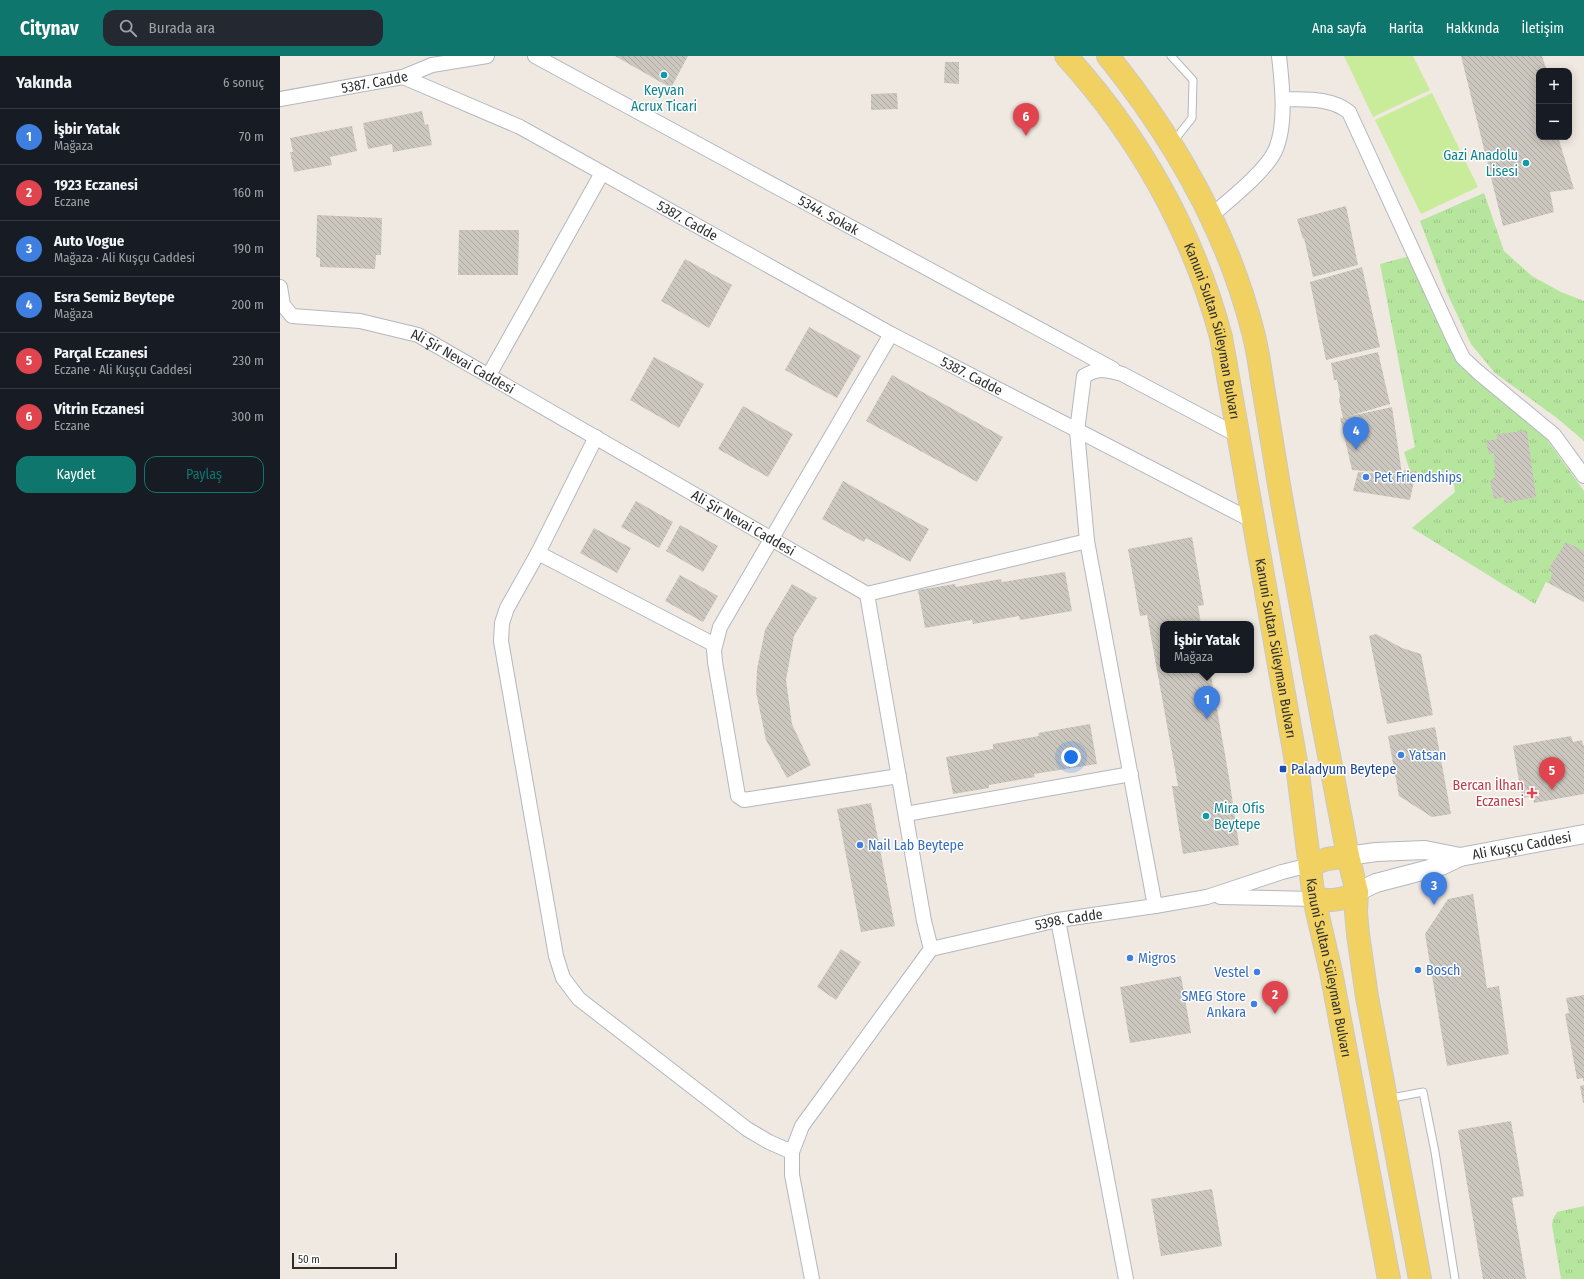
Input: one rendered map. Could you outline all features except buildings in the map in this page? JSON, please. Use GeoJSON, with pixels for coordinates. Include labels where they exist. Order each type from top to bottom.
{"type":"FeatureCollection","features":[{"type":"Feature","properties":{"kind":"main road","name":"Kanuni Sultan Süleyman Bulvarı"},"geometry":{"type":"LineString","coordinates":[[1066,56],[1098,93],[1138,149],[1153,174],[1185,236],[1205,283],[1221,337],[1298,773],[1314,899],[1331,972],[1389,1279]]}},
{"type":"Feature","properties":{"kind":"main road"},"geometry":{"type":"LineString","coordinates":[[1108,56],[1136,91],[1172,143],[1211,216],[1236,276],[1254,335],[1286,527],[1348,856],[1357,892],[1356,912],[1362,966],[1420,1279]]}},
{"type":"Feature","properties":{"kind":"main road"},"geometry":{"type":"LineString","coordinates":[[1310,865],[1327,859],[1348,856]]}},
{"type":"Feature","properties":{"kind":"main road"},"geometry":{"type":"LineString","coordinates":[[1314,899],[1340,899],[1350,897],[1357,892]]}},
{"type":"Feature","properties":{"kind":"street"},"geometry":{"type":"LineString","coordinates":[[403,77],[432,66],[487,56]]}},
{"type":"Feature","properties":{"kind":"street","name":"5344. Sokak"},"geometry":{"type":"LineString","coordinates":[[535,56],[1238,436]]}},
{"type":"Feature","properties":{"kind":"street"},"geometry":{"type":"LineString","coordinates":[[1211,216],[1263,168],[1275,150],[1280,130],[1283,100],[1279,56]]}},
{"type":"Feature","properties":{"kind":"street","name":"5387. Cadde"},"geometry":{"type":"LineString","coordinates":[[280,99],[403,77],[520,127],[891,334],[1253,521]]}},
{"type":"Feature","properties":{"kind":"street"},"geometry":{"type":"LineString","coordinates":[[1283,100],[1330,101],[1341,105],[1349,112],[1453,338],[1464,358],[1478,372],[1554,435],[1584,476]]}},
{"type":"Feature","properties":{"kind":"street"},"geometry":{"type":"LineString","coordinates":[[489,375],[602,173]]}},
{"type":"Feature","properties":{"kind":"street","name":"Ali Şir Nevai Caddesi"},"geometry":{"type":"LineString","coordinates":[[280,288],[283,305],[292,316],[360,321],[418,335],[867,594]]}},
{"type":"Feature","properties":{"kind":"street"},"geometry":{"type":"LineString","coordinates":[[891,334],[720,627],[715,645],[715,662],[738,796],[744,800],[899,776]]}},
{"type":"Feature","properties":{"kind":"street"},"geometry":{"type":"LineString","coordinates":[[1122,374],[1106,370],[1094,370],[1084,376],[1077,431],[1087,541],[1155,906]]}},
{"type":"Feature","properties":{"kind":"street"},"geometry":{"type":"LineString","coordinates":[[596,437],[538,553],[507,608],[502,624],[501,641],[556,956],[563,978],[579,999],[747,1129],[769,1142],[792,1152]]}},
{"type":"Feature","properties":{"kind":"street"},"geometry":{"type":"LineString","coordinates":[[812,1279],[792,1174],[792,1152],[802,1126],[931,949],[924,921],[867,594],[1087,541]]}},
{"type":"Feature","properties":{"kind":"street"},"geometry":{"type":"LineString","coordinates":[[538,553],[715,645]]}},
{"type":"Feature","properties":{"kind":"street"},"geometry":{"type":"LineString","coordinates":[[906,814],[1130,774]]}},
{"type":"Feature","properties":{"kind":"street","name":"Ali Kuşçu Caddesi"},"geometry":{"type":"LineString","coordinates":[[1357,892],[1376,883],[1441,866],[1460,857],[1584,834]]}},
{"type":"Feature","properties":{"kind":"street","name":"Ali Kuşçu Caddesi"},"geometry":{"type":"LineString","coordinates":[[1348,856],[1376,852],[1425,850],[1460,857]]}},
{"type":"Feature","properties":{"kind":"street","name":"5398. Cadde"},"geometry":{"type":"LineString","coordinates":[[931,949],[1058,920],[1207,897],[1282,872],[1310,865]]}},
{"type":"Feature","properties":{"kind":"street","name":"5398. Cadde"},"geometry":{"type":"LineString","coordinates":[[1207,897],[1314,899]]}},
{"type":"Feature","properties":{"kind":"street"},"geometry":{"type":"LineString","coordinates":[[1058,920],[1126,1279]]}},
{"type":"Feature","properties":{"kind":"lane"},"geometry":{"type":"LineString","coordinates":[[1171,56],[1193,80],[1192,118],[1172,143]]}},
{"type":"Feature","properties":{"kind":"lane"},"geometry":{"type":"LineString","coordinates":[[1387,1099],[1423,1092],[1435,1152],[1455,1279]]}},
{"type":"Feature","properties":{"kind":"green space"},"geometry":{"type":"Polygon","coordinates":[[[1344,56],[1413,56],[1430,90],[1373,117],[1344,56]]]}},
{"type":"Feature","properties":{"kind":"green space"},"geometry":{"type":"Polygon","coordinates":[[[1432,93],[1478,187],[1421,214],[1375,120],[1432,93]]]}},
{"type":"Feature","properties":{"kind":"green space"},"geometry":{"type":"Polygon","coordinates":[[[1484,193],[1504,251],[1532,276],[1561,292],[1584,301],[1584,441],[1557,418],[1495,373],[1471,344],[1447,293],[1420,221],[1484,193]]]}},
{"type":"Feature","properties":{"kind":"green space"},"geometry":{"type":"Polygon","coordinates":[[[1410,256],[1459,358],[1543,434],[1584,491],[1584,602],[1546,582],[1535,604],[1412,528],[1455,492],[1452,470],[1413,481],[1404,452],[1415,447],[1380,264],[1410,256]]]}},
{"type":"Feature","properties":{"kind":"green space"},"geometry":{"type":"Polygon","coordinates":[[[1584,1206],[1584,1279],[1561,1279],[1552,1225],[1553,1219],[1557,1212],[1584,1206]]]}},
{"type":"Feature","properties":{"kind":"place","name":"Keyvan Acrux Ticari"},"geometry":{"type":"Point","coordinates":[664,75]}},
{"type":"Feature","properties":{"kind":"place","name":"Vitrin Eczanesi"},"geometry":{"type":"Point","coordinates":[1026,136]}},
{"type":"Feature","properties":{"kind":"place","name":"Gazi Anadolu Lisesi"},"geometry":{"type":"Point","coordinates":[1526,163]}},
{"type":"Feature","properties":{"kind":"place","name":"Esra Semiz Beytepe"},"geometry":{"type":"Point","coordinates":[1356,450]}},
{"type":"Feature","properties":{"kind":"place","name":"Pet Friendships"},"geometry":{"type":"Point","coordinates":[1366,477]}},
{"type":"Feature","properties":{"kind":"place","name":"İşbir Yatak"},"geometry":{"type":"Point","coordinates":[1207,719]}},
{"type":"Feature","properties":{"kind":"place","name":"Yatsan"},"geometry":{"type":"Point","coordinates":[1401,755]}},
{"type":"Feature","properties":{"kind":"place","name":"Paladyum Beytepe"},"geometry":{"type":"Point","coordinates":[1283,769]}},
{"type":"Feature","properties":{"kind":"place","name":"Parçal Eczanesi"},"geometry":{"type":"Point","coordinates":[1552,790]}},
{"type":"Feature","properties":{"kind":"place","name":"Bercan İlhan Eczanesi"},"geometry":{"type":"Point","coordinates":[1532,793]}},
{"type":"Feature","properties":{"kind":"place","name":"Mira Ofis Beytepe"},"geometry":{"type":"Point","coordinates":[1206,816]}},
{"type":"Feature","properties":{"kind":"place","name":"Nail Lab Beytepe"},"geometry":{"type":"Point","coordinates":[860,845]}},
{"type":"Feature","properties":{"kind":"place","name":"Auto Vogue"},"geometry":{"type":"Point","coordinates":[1434,905]}},
{"type":"Feature","properties":{"kind":"place","name":"Migros"},"geometry":{"type":"Point","coordinates":[1130,958]}},
{"type":"Feature","properties":{"kind":"place","name":"Bosch"},"geometry":{"type":"Point","coordinates":[1418,970]}},
{"type":"Feature","properties":{"kind":"place","name":"Vestel"},"geometry":{"type":"Point","coordinates":[1257,972]}},
{"type":"Feature","properties":{"kind":"place","name":"SMEG Store Ankara"},"geometry":{"type":"Point","coordinates":[1254,1004]}},
{"type":"Feature","properties":{"kind":"place","name":"1923 Eczanesi"},"geometry":{"type":"Point","coordinates":[1275,1014]}}]}
